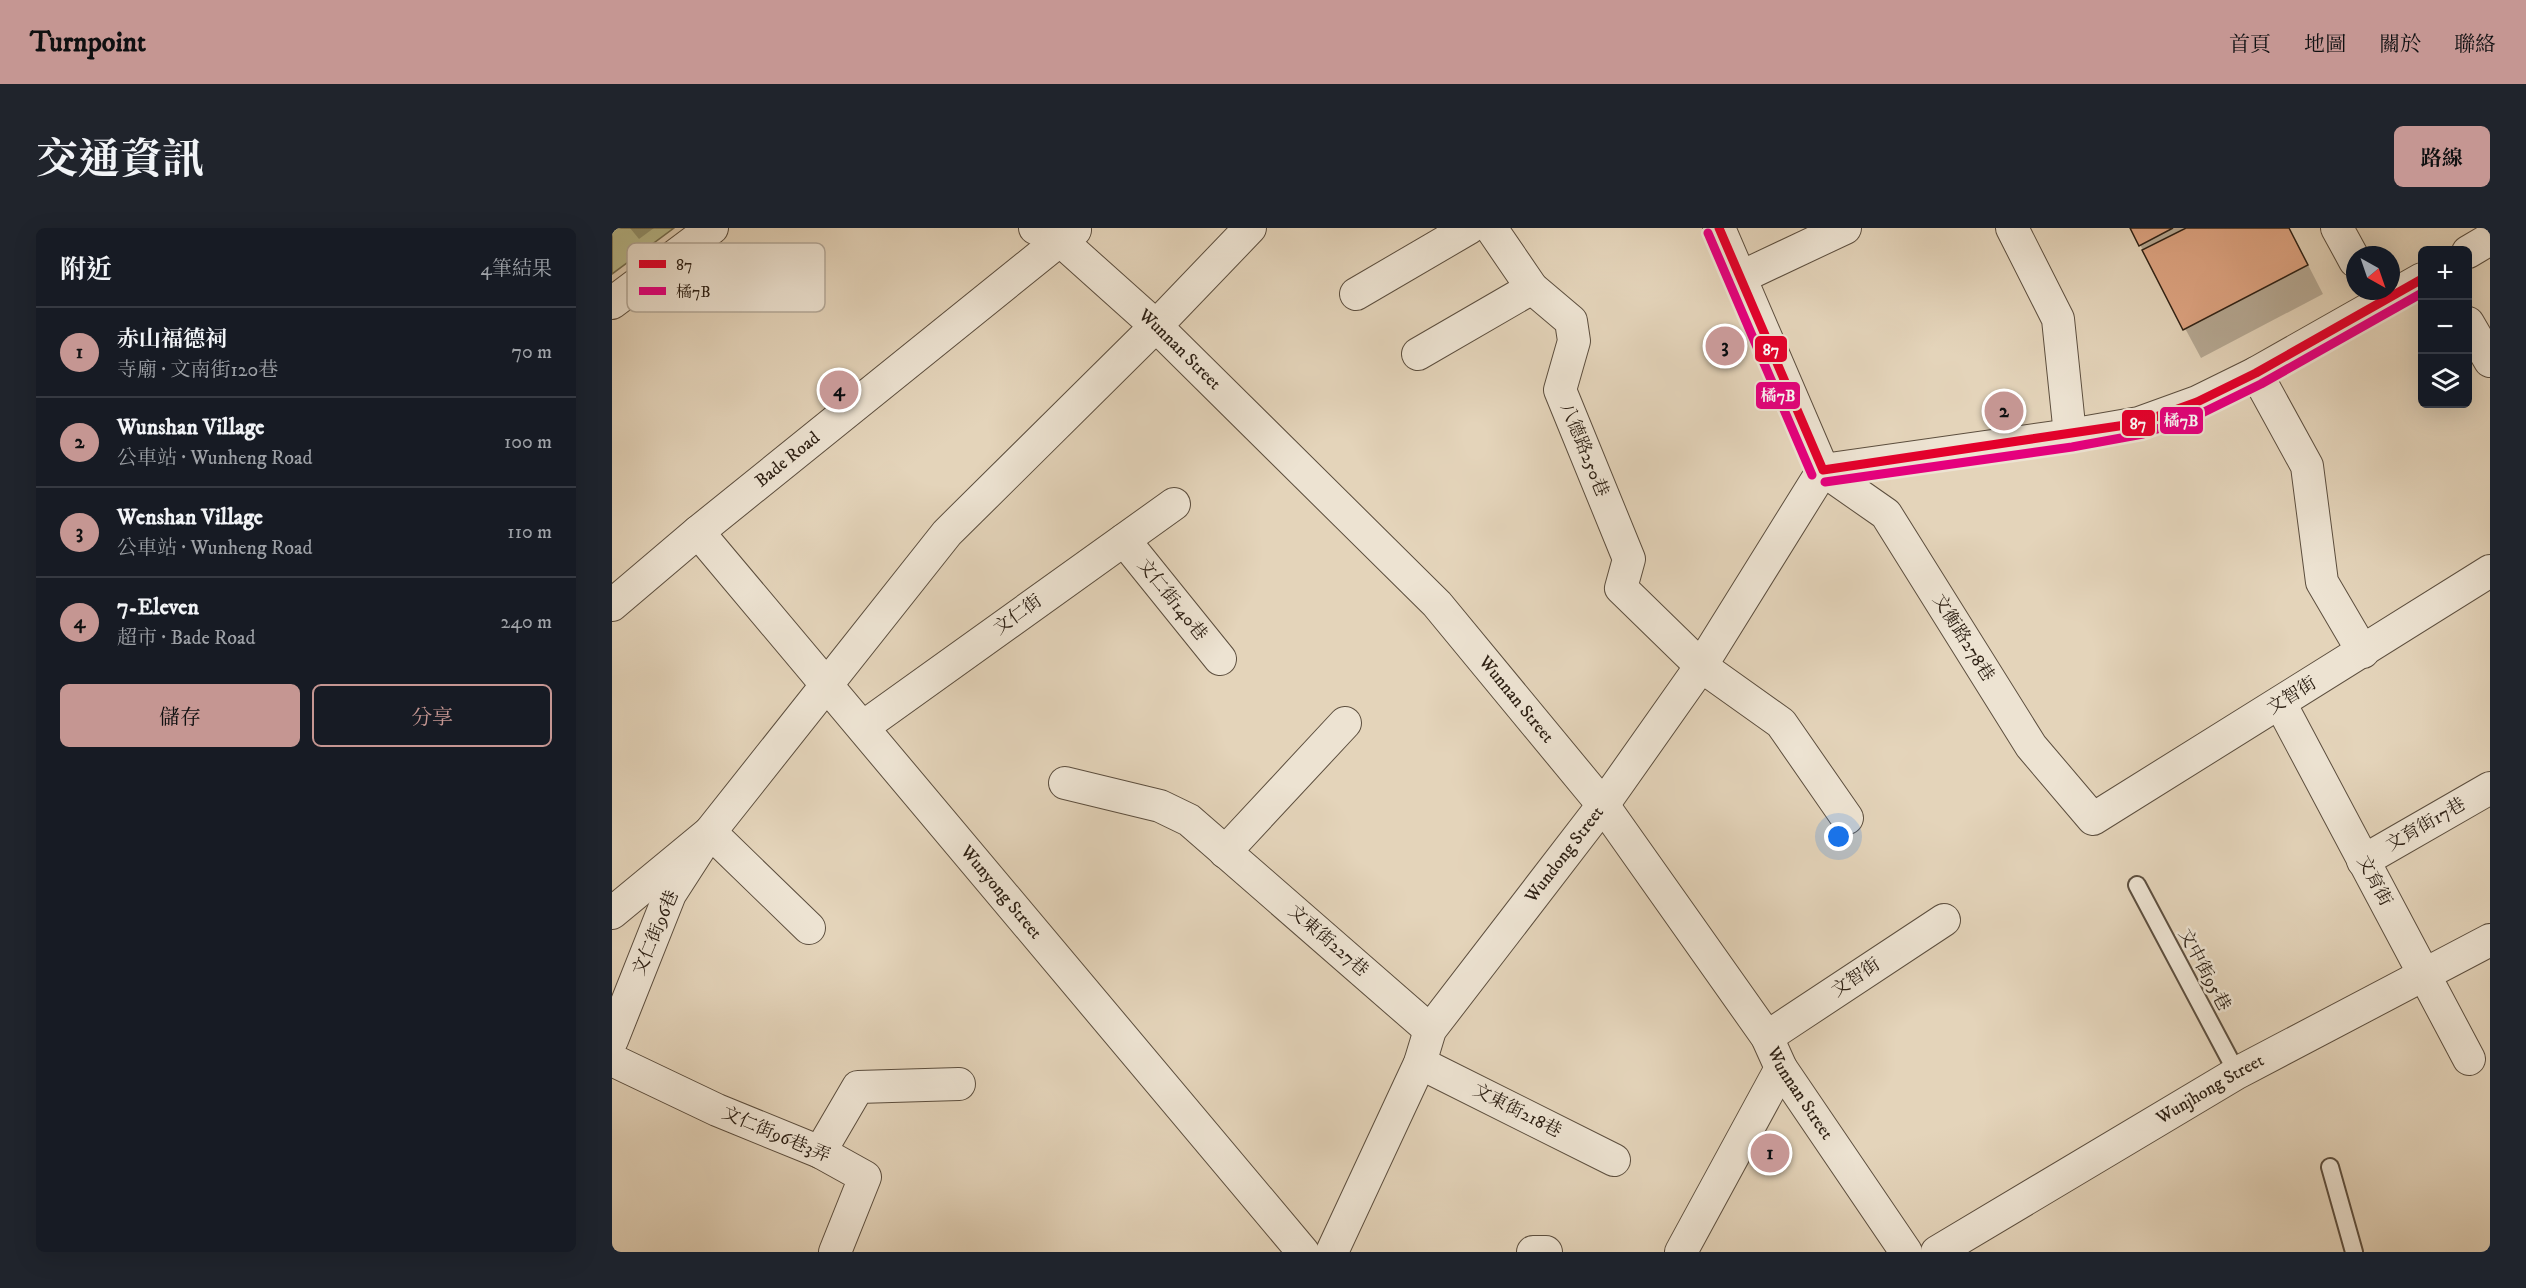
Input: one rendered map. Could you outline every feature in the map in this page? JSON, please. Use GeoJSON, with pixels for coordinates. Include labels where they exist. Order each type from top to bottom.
{"type":"FeatureCollection","features":[{"type":"Feature","properties":{"kind":"street"},"geometry":{"type":"LineString","coordinates":[[692,243],[712,228]]}},
{"type":"Feature","properties":{"kind":"street"},"geometry":{"type":"LineString","coordinates":[[612,913],[710,832],[947,533],[1156,326],[1250,228]]}},
{"type":"Feature","properties":{"kind":"street"},"geometry":{"type":"LineString","coordinates":[[1356,294],[1469,228]]}},
{"type":"Feature","properties":{"kind":"street","name":"八德路250巷"},"geometry":{"type":"LineString","coordinates":[[1491,228],[1532,288],[1571,321],[1574,341],[1560,390],[1629,559],[1621,588],[1701,666]]}},
{"type":"Feature","properties":{"kind":"street"},"geometry":{"type":"LineString","coordinates":[[1719,228],[1823,470],[2139,423],[2197,402],[2256,373],[2372,300]]}},
{"type":"Feature","properties":{"kind":"street"},"geometry":{"type":"LineString","coordinates":[[1739,278],[1845,228]]}},
{"type":"Feature","properties":{"kind":"street"},"geometry":{"type":"LineString","coordinates":[[2012,228],[2058,319],[2070,435]]}},
{"type":"Feature","properties":{"kind":"street"},"geometry":{"type":"LineString","coordinates":[[2337,228],[2347,246]]}},
{"type":"Feature","properties":{"kind":"street","name":"Wunnan Street"},"geometry":{"type":"LineString","coordinates":[[1058,232],[1437,604],[1603,805],[1767,1037],[1781,1068],[1906,1252]]}},
{"type":"Feature","properties":{"kind":"street","name":"Bade Road"},"geometry":{"type":"LineString","coordinates":[[612,605],[1058,232]]}},
{"type":"Feature","properties":{"kind":"street"},"geometry":{"type":"LineString","coordinates":[[2472,250],[2490,239]]}},
{"type":"Feature","properties":{"kind":"street"},"geometry":{"type":"LineString","coordinates":[[2400,288],[2418,281]]}},
{"type":"Feature","properties":{"kind":"street"},"geometry":{"type":"LineString","coordinates":[[1418,354],[1532,288]]}},
{"type":"Feature","properties":{"kind":"street"},"geometry":{"type":"LineString","coordinates":[[612,303],[627,292]]}},
{"type":"Feature","properties":{"kind":"street"},"geometry":{"type":"LineString","coordinates":[[2472,330],[2490,361]]}},
{"type":"Feature","properties":{"kind":"street"},"geometry":{"type":"LineString","coordinates":[[2256,373],[2307,466],[2322,582],[2363,652]]}},
{"type":"Feature","properties":{"kind":"street","name":"Wundong Street"},"geometry":{"type":"LineString","coordinates":[[1332,1252],[1420,1063],[1430,1030],[1603,805],[1701,666],[1823,470]]}},
{"type":"Feature","properties":{"kind":"street","name":"文衡路278巷"},"geometry":{"type":"LineString","coordinates":[[1823,470],[1886,514],[2031,746],[2093,819]]}},
{"type":"Feature","properties":{"kind":"street","name":"文仁街"},"geometry":{"type":"LineString","coordinates":[[863,727],[1174,504]]}},
{"type":"Feature","properties":{"kind":"street","name":"Wunyong Street"},"geometry":{"type":"LineString","coordinates":[[698,532],[1303,1252]]}},
{"type":"Feature","properties":{"kind":"street","name":"文仁街140巷"},"geometry":{"type":"LineString","coordinates":[[1124,540],[1220,659]]}},
{"type":"Feature","properties":{"kind":"street","name":"文智街"},"geometry":{"type":"LineString","coordinates":[[2093,819],[2490,571]]}},
{"type":"Feature","properties":{"kind":"street"},"geometry":{"type":"LineString","coordinates":[[1701,666],[1781,723],[1802,749],[1847,818]]}},
{"type":"Feature","properties":{"kind":"street","name":"文育街"},"geometry":{"type":"LineString","coordinates":[[2280,703],[2469,1059]]}},
{"type":"Feature","properties":{"kind":"street"},"geometry":{"type":"LineString","coordinates":[[1225,852],[1346,723]]}},
{"type":"Feature","properties":{"kind":"street","name":"文東街227巷"},"geometry":{"type":"LineString","coordinates":[[1065,783],[1160,806],[1189,820],[1430,1030]]}},
{"type":"Feature","properties":{"kind":"street","name":"文育街17巷"},"geometry":{"type":"LineString","coordinates":[[2363,861],[2490,788]]}},
{"type":"Feature","properties":{"kind":"street"},"geometry":{"type":"LineString","coordinates":[[710,832],[809,928]]}},
{"type":"Feature","properties":{"kind":"street","name":"文仁街96巷"},"geometry":{"type":"LineString","coordinates":[[612,1040],[670,894],[710,832]]}},
{"type":"Feature","properties":{"kind":"street","name":"文智街"},"geometry":{"type":"LineString","coordinates":[[1767,1037],[1944,920]]}},
{"type":"Feature","properties":{"kind":"street","name":"Wunjhong Street"},"geometry":{"type":"LineString","coordinates":[[1937,1252],[2237,1073],[2490,940]]}},
{"type":"Feature","properties":{"kind":"street","name":"文仁街96巷3弄"},"geometry":{"type":"LineString","coordinates":[[612,1060],[717,1110],[820,1152],[865,1177],[835,1252]]}},
{"type":"Feature","properties":{"kind":"street","name":"文東街218巷"},"geometry":{"type":"LineString","coordinates":[[1420,1063],[1614,1160]]}},
{"type":"Feature","properties":{"kind":"street"},"geometry":{"type":"LineString","coordinates":[[1681,1252],[1781,1068]]}},
{"type":"Feature","properties":{"kind":"street"},"geometry":{"type":"LineString","coordinates":[[820,1152],[858,1087],[959,1084]]}},
{"type":"Feature","properties":{"kind":"street"},"geometry":{"type":"LineString","coordinates":[[1533,1252],[1546,1252]]}},
{"type":"Feature","properties":{"kind":"lane","name":"文中街95巷"},"geometry":{"type":"LineString","coordinates":[[2137,885],[2237,1073]]}},
{"type":"Feature","properties":{"kind":"lane"},"geometry":{"type":"LineString","coordinates":[[2330,1167],[2354,1252]]}},
{"type":"Feature","properties":{"kind":"green space"},"geometry":{"type":"Polygon","coordinates":[[[612,228],[674,228],[654,243],[627,243],[627,263],[612,274],[612,228]]]}},
{"type":"Feature","properties":{"kind":"building"},"geometry":{"type":"Polygon","coordinates":[[[2130,228],[2173,228],[2139,246],[2130,228]]]}},
{"type":"Feature","properties":{"kind":"building"},"geometry":{"type":"Polygon","coordinates":[[[2186,228],[2289,228],[2308,265],[2183,330],[2142,250],[2186,228]]]}},
{"type":"Feature","properties":{"kind":"transit line","name":"87"},"geometry":{"type":"LineString","coordinates":[[1719,228],[1823,470]]}},
{"type":"Feature","properties":{"kind":"transit line","name":"橘7B"},"geometry":{"type":"LineString","coordinates":[[1708,233],[1812,475]]}},
{"type":"Feature","properties":{"kind":"transit line","name":"87"},"geometry":{"type":"LineString","coordinates":[[1823,470],[2139,423],[2197,402],[2256,373],[2418,281]]}},
{"type":"Feature","properties":{"kind":"transit line","name":"橘7B"},"geometry":{"type":"LineString","coordinates":[[1825,482],[2072,447],[2143,434],[2202,413],[2261,384],[2418,295]]}},
{"type":"Feature","properties":{"kind":"place","name":"Wenshan Village"},"geometry":{"type":"Point","coordinates":[1725,346]}},
{"type":"Feature","properties":{"kind":"place","name":"7-Eleven"},"geometry":{"type":"Point","coordinates":[839,390]}},
{"type":"Feature","properties":{"kind":"place","name":"Wunshan Village"},"geometry":{"type":"Point","coordinates":[2004,411]}},
{"type":"Feature","properties":{"kind":"place","name":"赤山福德祠"},"geometry":{"type":"Point","coordinates":[1770,1153]}}]}
